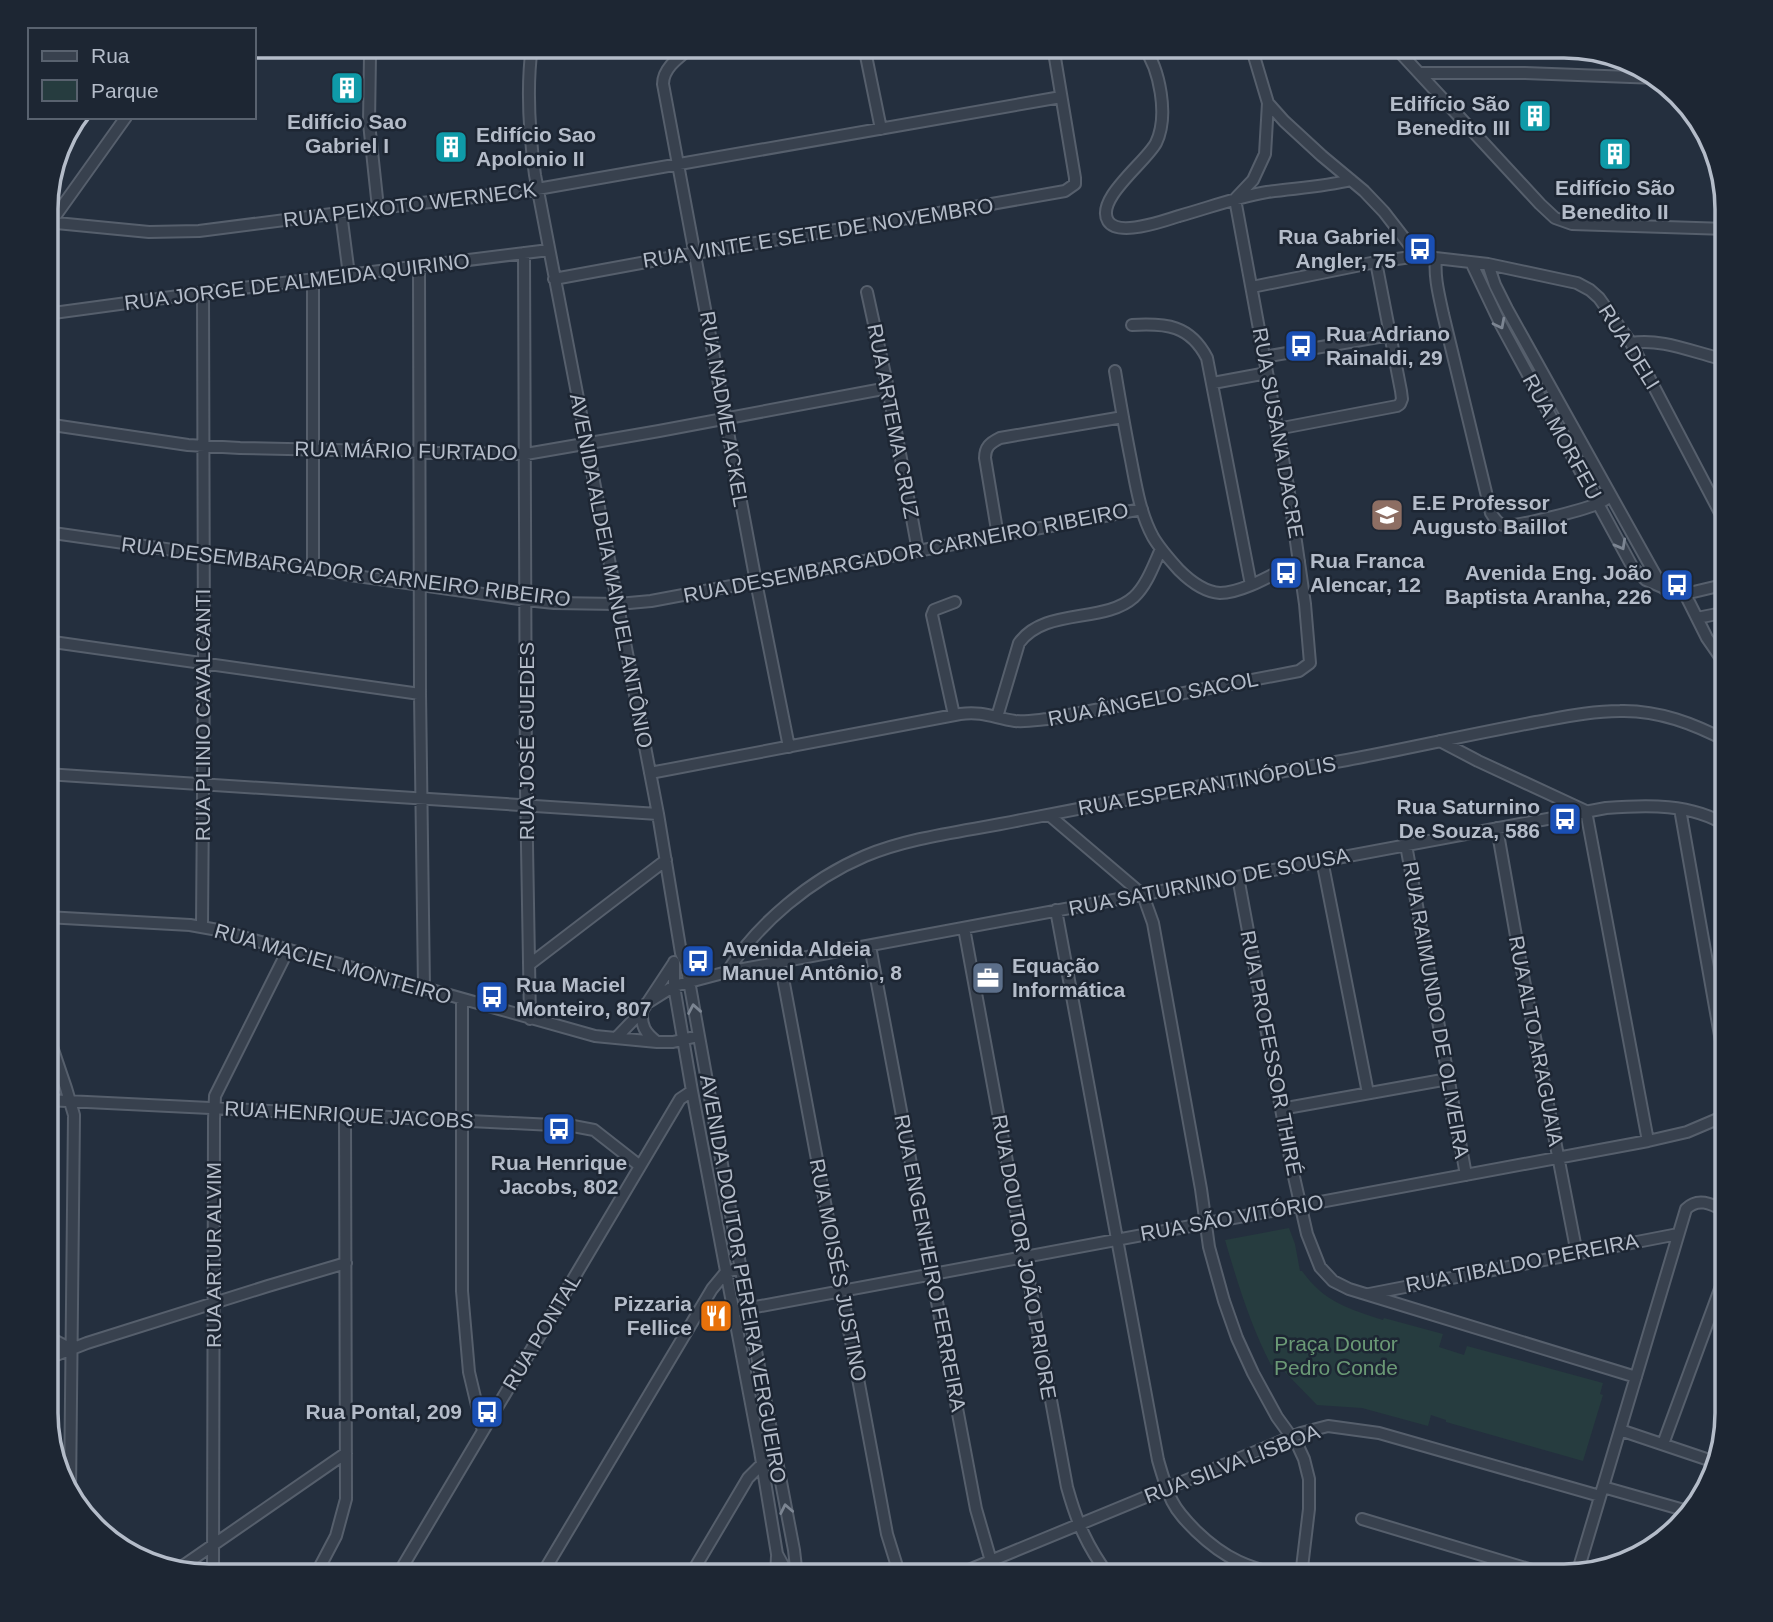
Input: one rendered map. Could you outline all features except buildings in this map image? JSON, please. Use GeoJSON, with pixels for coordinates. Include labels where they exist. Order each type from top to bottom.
{"type":"FeatureCollection","features":[{"type":"Feature","properties":{"kind":"street"},"geometry":{"type":"LineString","coordinates":[[371,58],[369,124],[377,208]]}},
{"type":"Feature","properties":{"kind":"street","name":"AVENIDA ALDEIA MANUEL ANTÔNIO"},"geometry":{"type":"LineString","coordinates":[[530,58],[528,113],[535,175],[666,860],[677,957],[674,986]]}},
{"type":"Feature","properties":{"kind":"street","name":"RUA NADME ACKEL"},"geometry":{"type":"LineString","coordinates":[[680,58],[666,71],[663,84],[789,747]]}},
{"type":"Feature","properties":{"kind":"street"},"geometry":{"type":"LineString","coordinates":[[869,58],[881,129]]}},
{"type":"Feature","properties":{"kind":"street"},"geometry":{"type":"LineString","coordinates":[[1055,58],[1061,97]]}},
{"type":"Feature","properties":{"kind":"street"},"geometry":{"type":"LineString","coordinates":[[1149,58],[1161,91],[1161,129],[1148,156],[1110,198],[1106,214],[1108,221],[1114,226],[1121,229],[1130,228],[1268,192],[1318,187],[1351,180]]}},
{"type":"Feature","properties":{"kind":"street"},"geometry":{"type":"LineString","coordinates":[[1236,200],[1253,180],[1265,153],[1268,103],[1255,58]]}},
{"type":"Feature","properties":{"kind":"street"},"geometry":{"type":"LineString","coordinates":[[1406,58],[1555,218],[1572,224],[1715,229]]}},
{"type":"Feature","properties":{"kind":"street"},"geometry":{"type":"LineString","coordinates":[[1419,72],[1639,77]]}},
{"type":"Feature","properties":{"kind":"street","name":"RUA PEIXOTO WERNECK"},"geometry":{"type":"LineString","coordinates":[[58,223],[149,232],[199,231],[539,189],[1061,97]]}},
{"type":"Feature","properties":{"kind":"street","name":"RUA VINTE E SETE DE NOVEMBRO"},"geometry":{"type":"LineString","coordinates":[[554,279],[1065,191],[1075,184],[1075,178],[1061,97]]}},
{"type":"Feature","properties":{"kind":"street"},"geometry":{"type":"LineString","coordinates":[[1268,103],[1284,121],[1384,212],[1418,256]]}},
{"type":"Feature","properties":{"kind":"street"},"geometry":{"type":"LineString","coordinates":[[58,209],[125,119]]}},
{"type":"Feature","properties":{"kind":"street","name":"RUA SUSANA DACRE"},"geometry":{"type":"LineString","coordinates":[[1236,200],[1299,561],[1308,631],[1310,663],[1307,666]]}},
{"type":"Feature","properties":{"kind":"street"},"geometry":{"type":"LineString","coordinates":[[341,213],[349,275]]}},
{"type":"Feature","properties":{"kind":"street","name":"RUA JORGE DE ALMEIDA QUIRINO"},"geometry":{"type":"LineString","coordinates":[[58,312],[549,250]]}},
{"type":"Feature","properties":{"kind":"street","name":"RUA JOSÉ GUEDES"},"geometry":{"type":"LineString","coordinates":[[524,253],[526,805],[530,1019]]}},
{"type":"Feature","properties":{"kind":"street","name":"RUA DELI"},"geometry":{"type":"LineString","coordinates":[[1252,287],[1418,256],[1488,264],[1577,283],[1599,298],[1631,343],[1715,503]]}},
{"type":"Feature","properties":{"kind":"street"},"geometry":{"type":"LineString","coordinates":[[1436,258],[1435,268],[1443,314],[1491,513],[1500,524],[1507,526],[1598,504],[1611,496]]}},
{"type":"Feature","properties":{"kind":"street"},"geometry":{"type":"LineString","coordinates":[[1278,429],[1400,404],[1402,399],[1376,262]]}},
{"type":"Feature","properties":{"kind":"street","name":"RUA MORFEU"},"geometry":{"type":"LineString","coordinates":[[1471,262],[1501,325],[1633,568],[1646,580],[1672,594],[1685,594]]}},
{"type":"Feature","properties":{"kind":"street"},"geometry":{"type":"LineString","coordinates":[[1488,264],[1507,309],[1662,587]]}},
{"type":"Feature","properties":{"kind":"street"},"geometry":{"type":"LineString","coordinates":[[419,266],[419,585],[424,988]]}},
{"type":"Feature","properties":{"kind":"street"},"geometry":{"type":"LineString","coordinates":[[313,280],[313,569]]}},
{"type":"Feature","properties":{"kind":"street","name":"RUA ARTEMA CRUZ"},"geometry":{"type":"LineString","coordinates":[[867,292],[918,551]]}},
{"type":"Feature","properties":{"kind":"street","name":"RUA PLINIO CAVALCANTI"},"geometry":{"type":"LineString","coordinates":[[202,927],[203,293]]}},
{"type":"Feature","properties":{"kind":"street"},"geometry":{"type":"LineString","coordinates":[[1132,326],[1152,324],[1185,331],[1201,345],[1207,358],[1251,585]]}},
{"type":"Feature","properties":{"kind":"street"},"geometry":{"type":"LineString","coordinates":[[1264,357],[1390,335]]}},
{"type":"Feature","properties":{"kind":"street"},"geometry":{"type":"LineString","coordinates":[[1631,343],[1657,342],[1715,357]]}},
{"type":"Feature","properties":{"kind":"street"},"geometry":{"type":"LineString","coordinates":[[1115,371],[1142,509],[1161,549],[1186,576],[1208,590],[1230,592],[1251,585],[1299,561]]}},
{"type":"Feature","properties":{"kind":"street"},"geometry":{"type":"LineString","coordinates":[[1213,383],[1267,373]]}},
{"type":"Feature","properties":{"kind":"street","name":"RUA MÁRIO FURTADO"},"geometry":{"type":"LineString","coordinates":[[58,426],[203,446],[526,454],[888,388]]}},
{"type":"Feature","properties":{"kind":"street"},"geometry":{"type":"LineString","coordinates":[[998,536],[985,458],[989,444],[1000,438],[1123,417]]}},
{"type":"Feature","properties":{"kind":"street","name":"RUA DESEMBARGADOR CARNEIRO RIBEIRO"},"geometry":{"type":"LineString","coordinates":[[58,535],[526,600],[618,604],[651,601],[756,582],[1142,509]]}},
{"type":"Feature","properties":{"kind":"street"},"geometry":{"type":"LineString","coordinates":[[997,717],[1019,643],[1024,637],[1037,626],[1113,608],[1132,599],[1143,585],[1161,549]]}},
{"type":"Feature","properties":{"kind":"street"},"geometry":{"type":"LineString","coordinates":[[1715,587],[1685,594],[1715,651]]}},
{"type":"Feature","properties":{"kind":"street"},"geometry":{"type":"LineString","coordinates":[[954,715],[932,615],[934,610],[955,602]]}},
{"type":"Feature","properties":{"kind":"street"},"geometry":{"type":"LineString","coordinates":[[1697,618],[1715,614]]}},
{"type":"Feature","properties":{"kind":"street"},"geometry":{"type":"LineString","coordinates":[[58,643],[420,694]]}},
{"type":"Feature","properties":{"kind":"street","name":"RUA ÂNGELO SACOL"},"geometry":{"type":"LineString","coordinates":[[650,773],[974,712],[1023,721],[1048,719],[1299,671],[1307,666]]}},
{"type":"Feature","properties":{"kind":"street","name":"RUA ESPERANTINÓPOLIS"},"geometry":{"type":"LineString","coordinates":[[727,972],[751,938],[814,884],[862,857],[886,848],[1578,715],[1621,711],[1650,713],[1679,720],[1715,736]]}},
{"type":"Feature","properties":{"kind":"street"},"geometry":{"type":"LineString","coordinates":[[1440,741],[1586,811],[1648,1141]]}},
{"type":"Feature","properties":{"kind":"street"},"geometry":{"type":"LineString","coordinates":[[58,775],[658,814]]}},
{"type":"Feature","properties":{"kind":"street","name":"RUA SATURNINO DE SOUSA"},"geometry":{"type":"LineString","coordinates":[[689,982],[727,972],[1586,811],[1633,806],[1680,809],[1715,819]]}},
{"type":"Feature","properties":{"kind":"street"},"geometry":{"type":"LineString","coordinates":[[1680,809],[1715,1007]]}},
{"type":"Feature","properties":{"kind":"street"},"geometry":{"type":"LineString","coordinates":[[1049,815],[1143,895],[1147,904],[1153,923],[1209,1247],[1224,1301],[1237,1338],[1269,1403],[1298,1446],[1309,1479],[1309,1508],[1303,1564]]}},
{"type":"Feature","properties":{"kind":"street","name":"RUA ALTO ARAGUAIA"},"geometry":{"type":"LineString","coordinates":[[1497,828],[1577,1254]]}},
{"type":"Feature","properties":{"kind":"street","name":"RUA RAIMUNDO DE OLIVEIRA"},"geometry":{"type":"LineString","coordinates":[[1406,845],[1466,1175]]}},
{"type":"Feature","properties":{"kind":"street"},"geometry":{"type":"LineString","coordinates":[[530,964],[666,860]]}},
{"type":"Feature","properties":{"kind":"street"},"geometry":{"type":"LineString","coordinates":[[1322,860],[1368,1093]]}},
{"type":"Feature","properties":{"kind":"street","name":"RUA PROFESSOR THIRÉ"},"geometry":{"type":"LineString","coordinates":[[1238,877],[1300,1206],[1320,1267],[1333,1281],[1349,1289],[1636,1377]]}},
{"type":"Feature","properties":{"kind":"street"},"geometry":{"type":"LineString","coordinates":[[1056,910],[1158,1460],[1167,1488],[1179,1512],[1214,1548],[1243,1564]]}},
{"type":"Feature","properties":{"kind":"street","name":"RUA MACIEL MONTEIRO"},"geometry":{"type":"LineString","coordinates":[[58,919],[190,925],[218,930],[588,1035],[657,1042],[698,1035]]}},
{"type":"Feature","properties":{"kind":"street","name":"RUA DOUTOR JOÃO PRIORE"},"geometry":{"type":"LineString","coordinates":[[964,928],[1067,1487],[1079,1525],[1101,1564]]}},
{"type":"Feature","properties":{"kind":"street","name":"RUA ENGENHEIRO FERREIRA"},"geometry":{"type":"LineString","coordinates":[[870,946],[976,1508],[992,1564]]}},
{"type":"Feature","properties":{"kind":"street","name":"RUA ARTUR ALVIM"},"geometry":{"type":"LineString","coordinates":[[213,1564],[215,1096],[288,950]]}},
{"type":"Feature","properties":{"kind":"street"},"geometry":{"type":"LineString","coordinates":[[616,1038],[644,1007],[677,957]]}},
{"type":"Feature","properties":{"kind":"street","name":"AVENIDA ALDEIA MANUEL ANTÔNIO"},"geometry":{"type":"LineString","coordinates":[[677,957],[686,964],[689,982]]}},
{"type":"Feature","properties":{"kind":"street","name":"RUA MOISÉS JUSTINO"},"geometry":{"type":"LineString","coordinates":[[780,962],[887,1534],[896,1564]]}},
{"type":"Feature","properties":{"kind":"street"},"geometry":{"type":"LineString","coordinates":[[644,1007],[674,986],[689,982]]}},
{"type":"Feature","properties":{"kind":"street","name":"AVENIDA DOUTOR PEREIRA VERGUEIRO"},"geometry":{"type":"LineString","coordinates":[[689,982],[796,1564]]}},
{"type":"Feature","properties":{"kind":"street","name":"AVENIDA DOUTOR PEREIRA VERGUEIRO"},"geometry":{"type":"LineString","coordinates":[[674,986],[762,1463],[777,1564]]}},
{"type":"Feature","properties":{"kind":"street"},"geometry":{"type":"LineString","coordinates":[[462,999],[464,1334],[469,1372],[483,1431]]}},
{"type":"Feature","properties":{"kind":"street"},"geometry":{"type":"LineString","coordinates":[[644,1007],[643,1026],[646,1033],[657,1042]]}},
{"type":"Feature","properties":{"kind":"street"},"geometry":{"type":"LineString","coordinates":[[58,1064],[74,1115],[70,1473]]}},
{"type":"Feature","properties":{"kind":"street"},"geometry":{"type":"LineString","coordinates":[[1281,1110],[1448,1079]]}},
{"type":"Feature","properties":{"kind":"street","name":"RUA PONTAL"},"geometry":{"type":"LineString","coordinates":[[404,1564],[680,1099],[692,1091]]}},
{"type":"Feature","properties":{"kind":"street","name":"RUA HENRIQUE JACOBS"},"geometry":{"type":"LineString","coordinates":[[58,1101],[590,1128],[640,1166]]}},
{"type":"Feature","properties":{"kind":"street"},"geometry":{"type":"LineString","coordinates":[[322,1564],[336,1536],[346,1499],[345,1116]]}},
{"type":"Feature","properties":{"kind":"street","name":"RUA SÃO VITÓRIO"},"geometry":{"type":"LineString","coordinates":[[734,1311],[1648,1141],[1687,1132],[1715,1120]]}},
{"type":"Feature","properties":{"kind":"street"},"geometry":{"type":"LineString","coordinates":[[1580,1563],[1686,1209],[1702,1201],[1715,1207]]}},
{"type":"Feature","properties":{"kind":"street","name":"RUA TIBALDO PEREIRA"},"geometry":{"type":"LineString","coordinates":[[1367,1294],[1678,1234]]}},
{"type":"Feature","properties":{"kind":"street"},"geometry":{"type":"LineString","coordinates":[[58,1354],[346,1263]]}},
{"type":"Feature","properties":{"kind":"street"},"geometry":{"type":"LineString","coordinates":[[549,1564],[712,1289],[726,1272],[741,1268]]}},
{"type":"Feature","properties":{"kind":"street"},"geometry":{"type":"LineString","coordinates":[[1663,1444],[1715,1303]]}},
{"type":"Feature","properties":{"kind":"street"},"geometry":{"type":"LineString","coordinates":[[58,1342],[71,1349]]}},
{"type":"Feature","properties":{"kind":"street","name":"RUA SILVA LISBOA"},"geometry":{"type":"LineString","coordinates":[[984,1564],[1291,1437],[1328,1426],[1379,1433],[1680,1510]]}},
{"type":"Feature","properties":{"kind":"street"},"geometry":{"type":"LineString","coordinates":[[1620,1430],[1708,1459]]}},
{"type":"Feature","properties":{"kind":"street"},"geometry":{"type":"LineString","coordinates":[[188,1562],[346,1453]]}},
{"type":"Feature","properties":{"kind":"street"},"geometry":{"type":"LineString","coordinates":[[698,1564],[748,1478],[762,1463],[776,1458]]}},
{"type":"Feature","properties":{"kind":"street"},"geometry":{"type":"LineString","coordinates":[[1362,1519],[1509,1564]]}},
{"type":"Feature","properties":{"kind":"street","name":"AVENIDA DOUTOR PEREIRA VERGUEIRO"},"geometry":{"type":"LineString","coordinates":[[777,1553],[782,1564]]}},
{"type":"Feature","properties":{"kind":"green space","name":"Praça Doutor Pedro Conde"},"geometry":{"type":"Polygon","coordinates":[[[1289,1228],[1300,1271],[1319,1290],[1338,1303],[1383,1320],[1384,1318],[1443,1334],[1439,1347],[1464,1355],[1467,1346],[1603,1383],[1600,1394],[1603,1395],[1583,1461],[1446,1422],[1431,1415],[1428,1426],[1362,1408],[1317,1405],[1277,1364],[1271,1365],[1251,1319],[1225,1240],[1289,1228]]]}},
{"type":"Feature","properties":{"kind":"place","name":"Edifício Sao Gabriel I"},"geometry":{"type":"Point","coordinates":[347,88]}},
{"type":"Feature","properties":{"kind":"place","name":"Edifício São Benedito III"},"geometry":{"type":"Point","coordinates":[1535,116]}},
{"type":"Feature","properties":{"kind":"place","name":"Edifício Sao Apolonio II"},"geometry":{"type":"Point","coordinates":[451,147]}},
{"type":"Feature","properties":{"kind":"place","name":"Edifício São Benedito II"},"geometry":{"type":"Point","coordinates":[1615,154]}},
{"type":"Feature","properties":{"kind":"place","name":"Rua Gabriel Angler, 75"},"geometry":{"type":"Point","coordinates":[1420,249]}},
{"type":"Feature","properties":{"kind":"place","name":"Rua Adriano Rainaldi, 29"},"geometry":{"type":"Point","coordinates":[1301,346]}},
{"type":"Feature","properties":{"kind":"place","name":"E.E Professor Augusto Baillot"},"geometry":{"type":"Point","coordinates":[1387,515]}},
{"type":"Feature","properties":{"kind":"place","name":"Rua Franca Alencar, 12"},"geometry":{"type":"Point","coordinates":[1286,573]}},
{"type":"Feature","properties":{"kind":"place","name":"Avenida Eng. João Baptista Aranha, 226"},"geometry":{"type":"Point","coordinates":[1677,585]}},
{"type":"Feature","properties":{"kind":"place","name":"Rua Saturnino De Souza, 586"},"geometry":{"type":"Point","coordinates":[1565,819]}},
{"type":"Feature","properties":{"kind":"place","name":"Avenida Aldeia Manuel Antônio, 8"},"geometry":{"type":"Point","coordinates":[698,961]}},
{"type":"Feature","properties":{"kind":"place","name":"Equação Informática"},"geometry":{"type":"Point","coordinates":[988,978]}},
{"type":"Feature","properties":{"kind":"place","name":"Rua Maciel Monteiro, 807"},"geometry":{"type":"Point","coordinates":[492,997]}},
{"type":"Feature","properties":{"kind":"place","name":"Rua Henrique Jacobs, 802"},"geometry":{"type":"Point","coordinates":[559,1129]}},
{"type":"Feature","properties":{"kind":"place","name":"Pizzaria Fellice"},"geometry":{"type":"Point","coordinates":[716,1316]}},
{"type":"Feature","properties":{"kind":"place","name":"Rua Pontal, 209"},"geometry":{"type":"Point","coordinates":[487,1412]}}]}
